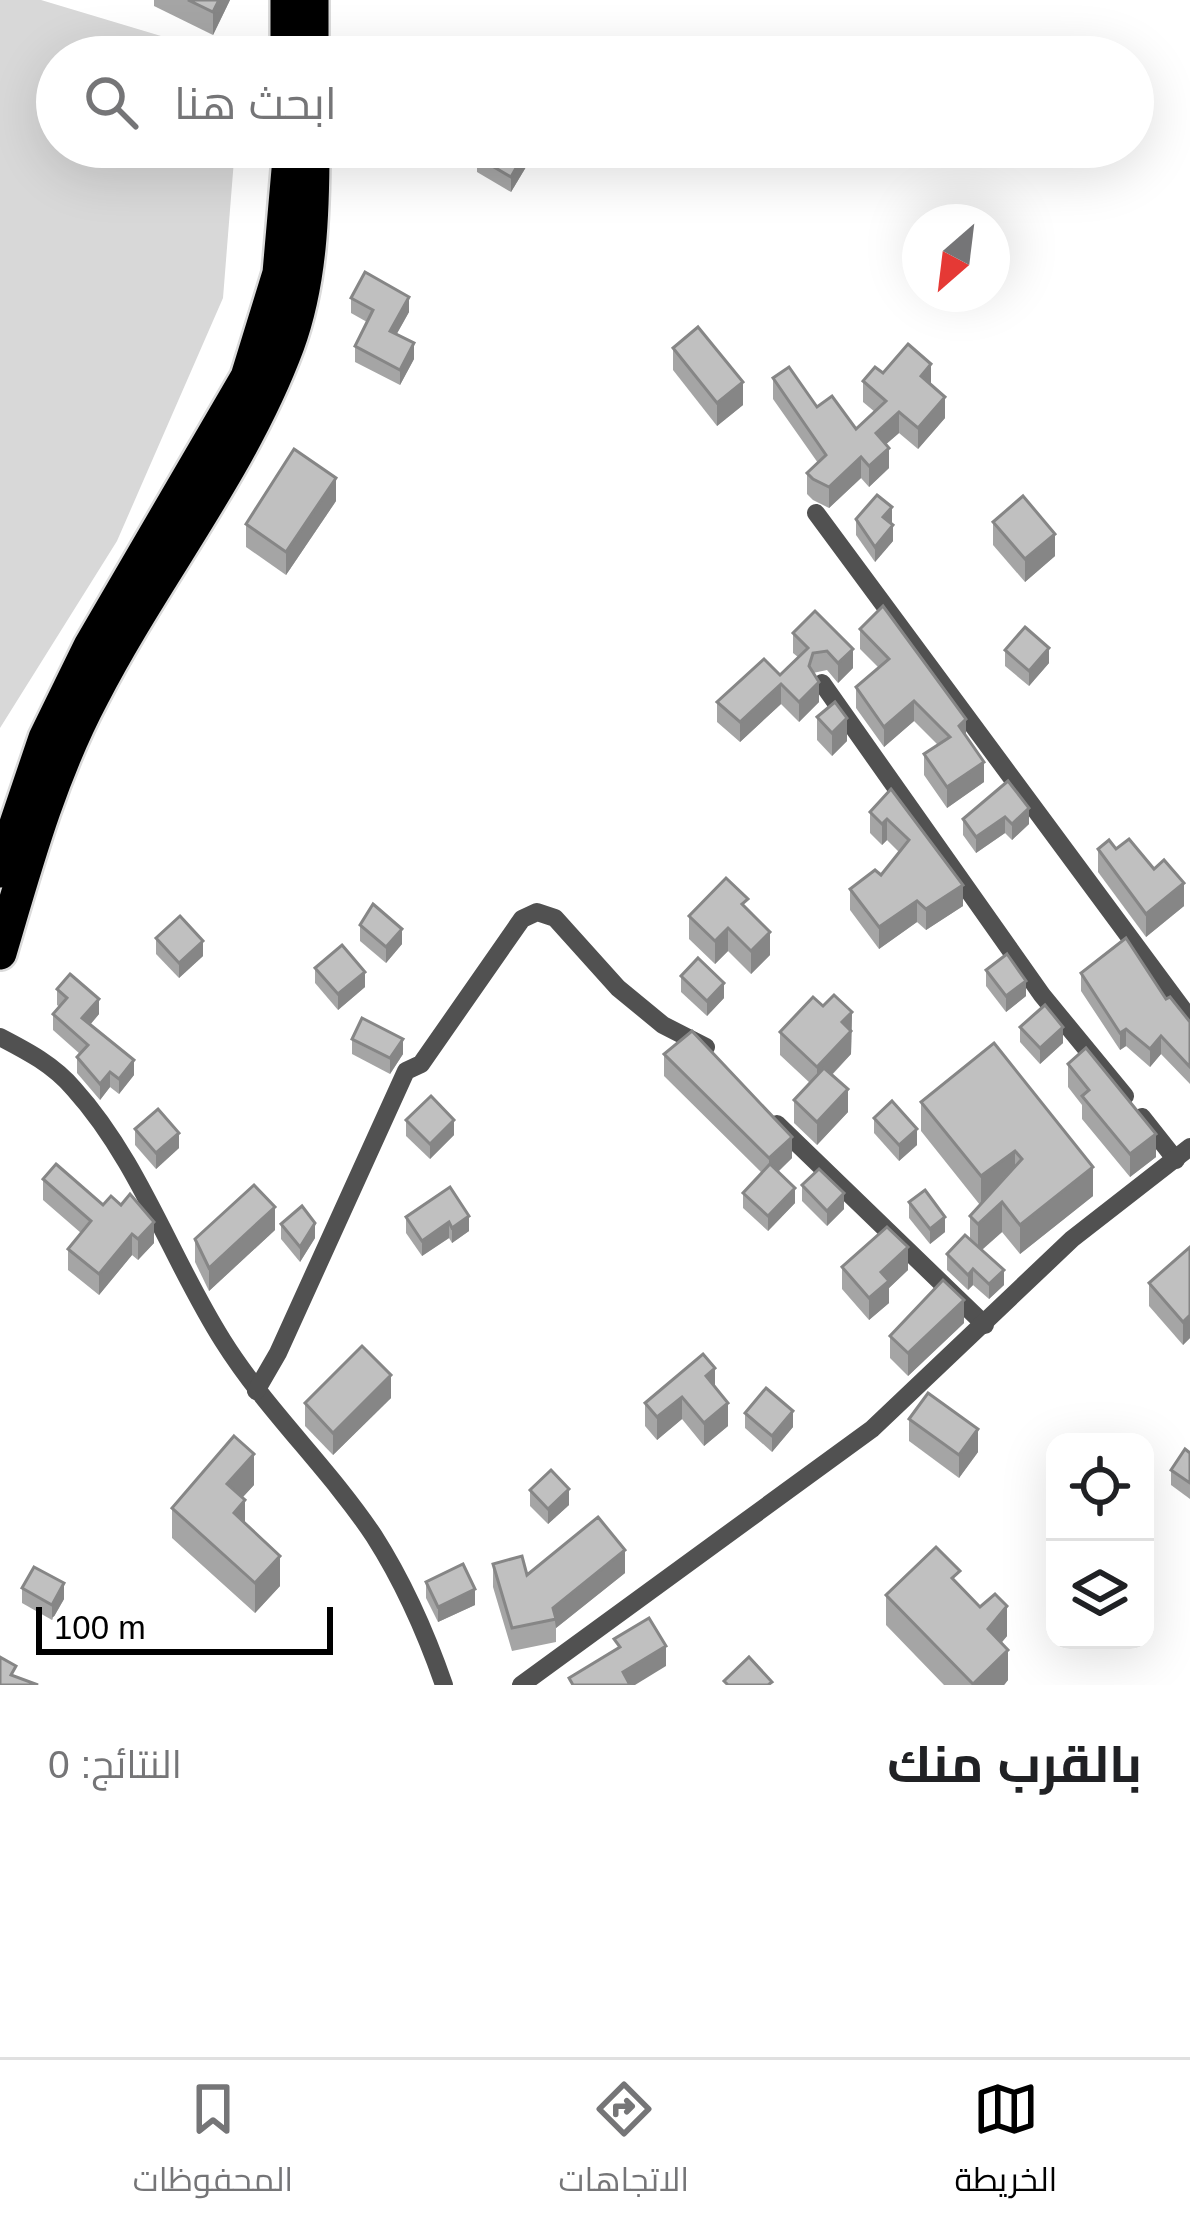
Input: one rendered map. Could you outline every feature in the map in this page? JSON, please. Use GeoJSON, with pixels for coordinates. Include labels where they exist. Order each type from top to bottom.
{"type":"FeatureCollection","features":[{"type":"Feature","properties":{"kind":"highway"},"geometry":{"type":"LineString","coordinates":[[287,0],[287,36]]}},
{"type":"Feature","properties":{"kind":"highway"},"geometry":{"type":"LineString","coordinates":[[312,36],[313,0]]}},
{"type":"Feature","properties":{"kind":"highway"},"geometry":{"type":"LineString","coordinates":[[0,871],[45,738],[90,646],[247,377],[279,273],[288,168]]}},
{"type":"Feature","properties":{"kind":"highway"},"geometry":{"type":"LineString","coordinates":[[0,953],[40,820],[92,696],[214,492],[289,342],[313,217],[313,168]]}},
{"type":"Feature","properties":{"kind":"street"},"geometry":{"type":"LineString","coordinates":[[816,513],[1190,1019]]}},
{"type":"Feature","properties":{"kind":"street"},"geometry":{"type":"LineString","coordinates":[[521,1685],[841,1454],[985,1325],[1072,1239],[1183,1154],[1051,1007],[822,683]]}},
{"type":"Feature","properties":{"kind":"street"},"geometry":{"type":"LineString","coordinates":[[256,1390],[278,1353],[406,1071],[421,1064],[522,920],[536,912],[555,918],[618,988],[681,1037],[699,1040],[725,1067]]}},
{"type":"Feature","properties":{"kind":"street"},"geometry":{"type":"LineString","coordinates":[[0,1037],[59,1075],[109,1133],[190,1289],[256,1390],[373,1535],[424,1629],[444,1685]]}},
{"type":"Feature","properties":{"kind":"street"},"geometry":{"type":"LineString","coordinates":[[765,1110],[985,1325]]}},
{"type":"Feature","properties":{"kind":"shaded area"},"geometry":{"type":"Polygon","coordinates":[[[0,0],[41,0],[161,36],[36,36],[36,168],[233,168],[223,298],[117,541],[0,728],[0,0]]]}},
{"type":"Feature","properties":{"kind":"building"},"geometry":{"type":"Polygon","coordinates":[[[188,0],[219,0],[213,12],[188,0]]]}},
{"type":"Feature","properties":{"kind":"building"},"geometry":{"type":"Polygon","coordinates":[[[496,168],[516,168],[511,177],[496,168]]]}},
{"type":"Feature","properties":{"kind":"building"},"geometry":{"type":"Polygon","coordinates":[[[365,272],[409,297],[390,331],[414,343],[400,370],[355,346],[373,310],[351,298],[365,272]]]}},
{"type":"Feature","properties":{"kind":"building"},"geometry":{"type":"Polygon","coordinates":[[[698,327],[743,382],[717,403],[673,348],[698,327]]]}},
{"type":"Feature","properties":{"kind":"building"},"geometry":{"type":"Polygon","coordinates":[[[908,344],[931,364],[921,376],[945,397],[918,428],[899,412],[876,433],[889,448],[869,466],[861,457],[829,487],[813,479],[807,473],[826,455],[773,378],[789,367],[817,407],[832,396],[856,429],[886,401],[863,381],[875,367],[883,373],[908,344]]]}},
{"type":"Feature","properties":{"kind":"building"},"geometry":{"type":"Polygon","coordinates":[[[294,449],[336,478],[286,552],[246,524],[294,449]]]}},
{"type":"Feature","properties":{"kind":"building"},"geometry":{"type":"Polygon","coordinates":[[[877,495],[892,507],[883,517],[893,525],[875,547],[856,519],[877,495]]]}},
{"type":"Feature","properties":{"kind":"building"},"geometry":{"type":"Polygon","coordinates":[[[1023,496],[1055,534],[1025,559],[993,522],[1023,496]]]}},
{"type":"Feature","properties":{"kind":"building"},"geometry":{"type":"Polygon","coordinates":[[[883,606],[966,719],[959,726],[984,762],[947,787],[924,754],[950,737],[914,701],[884,727],[856,687],[889,659],[860,629],[883,606]]]}},
{"type":"Feature","properties":{"kind":"building"},"geometry":{"type":"Polygon","coordinates":[[[815,611],[853,649],[838,663],[827,651],[813,653],[809,666],[819,682],[799,702],[781,684],[740,722],[717,702],[764,659],[780,675],[808,648],[793,633],[815,611]]]}},
{"type":"Feature","properties":{"kind":"building"},"geometry":{"type":"Polygon","coordinates":[[[1025,627],[1049,648],[1029,671],[1005,650],[1025,627]]]}},
{"type":"Feature","properties":{"kind":"building"},"geometry":{"type":"Polygon","coordinates":[[[835,702],[847,718],[832,733],[817,717],[835,702]]]}},
{"type":"Feature","properties":{"kind":"building"},"geometry":{"type":"Polygon","coordinates":[[[1008,781],[1029,808],[1012,824],[1005,817],[976,837],[963,819],[1008,781]]]}},
{"type":"Feature","properties":{"kind":"building"},"geometry":{"type":"Polygon","coordinates":[[[891,789],[963,885],[926,909],[917,901],[879,927],[850,889],[875,870],[881,875],[909,840],[887,819],[882,824],[870,812],[891,789]]]}},
{"type":"Feature","properties":{"kind":"building"},"geometry":{"type":"Polygon","coordinates":[[[1129,839],[1154,869],[1164,860],[1184,883],[1146,914],[1098,849],[1109,840],[1116,849],[1129,839]]]}},
{"type":"Feature","properties":{"kind":"building"},"geometry":{"type":"Polygon","coordinates":[[[726,878],[748,899],[742,904],[770,932],[751,951],[728,928],[715,941],[689,916],[726,878]]]}},
{"type":"Feature","properties":{"kind":"building"},"geometry":{"type":"Polygon","coordinates":[[[373,904],[402,929],[386,947],[360,925],[373,904]]]}},
{"type":"Feature","properties":{"kind":"building"},"geometry":{"type":"Polygon","coordinates":[[[180,916],[203,941],[179,963],[156,938],[180,916]]]}},
{"type":"Feature","properties":{"kind":"building"},"geometry":{"type":"Polygon","coordinates":[[[1126,938],[1166,999],[1170,997],[1190,1022],[1190,1067],[1161,1036],[1150,1049],[1126,1029],[1120,1033],[1081,973],[1126,938]]]}},
{"type":"Feature","properties":{"kind":"building"},"geometry":{"type":"Polygon","coordinates":[[[342,945],[365,972],[338,994],[315,968],[342,945]]]}},
{"type":"Feature","properties":{"kind":"building"},"geometry":{"type":"Polygon","coordinates":[[[1007,954],[1026,981],[1006,996],[986,970],[1007,954]]]}},
{"type":"Feature","properties":{"kind":"building"},"geometry":{"type":"Polygon","coordinates":[[[698,958],[724,983],[707,1001],[681,976],[698,958]]]}},
{"type":"Feature","properties":{"kind":"building"},"geometry":{"type":"Polygon","coordinates":[[[70,974],[99,999],[82,1018],[134,1060],[119,1079],[110,1072],[100,1084],[77,1057],[88,1045],[53,1014],[67,998],[57,989],[70,974]]]}},
{"type":"Feature","properties":{"kind":"building"},"geometry":{"type":"Polygon","coordinates":[[[834,995],[852,1012],[842,1022],[851,1031],[817,1067],[780,1032],[813,997],[823,1006],[834,995]]]}},
{"type":"Feature","properties":{"kind":"building"},"geometry":{"type":"Polygon","coordinates":[[[1045,1005],[1063,1027],[1040,1048],[1020,1027],[1045,1005]]]}},
{"type":"Feature","properties":{"kind":"building"},"geometry":{"type":"Polygon","coordinates":[[[362,1018],[403,1039],[390,1058],[352,1039],[362,1018]]]}},
{"type":"Feature","properties":{"kind":"building"},"geometry":{"type":"Polygon","coordinates":[[[692,1031],[792,1137],[769,1158],[664,1054],[692,1031]]]}},
{"type":"Feature","properties":{"kind":"building"},"geometry":{"type":"Polygon","coordinates":[[[994,1043],[1093,1167],[1020,1225],[1002,1202],[978,1224],[970,1216],[1022,1159],[1015,1151],[981,1176],[921,1102],[994,1043]]]}},
{"type":"Feature","properties":{"kind":"building"},"geometry":{"type":"Polygon","coordinates":[[[1086,1048],[1156,1134],[1130,1154],[1082,1096],[1089,1090],[1068,1064],[1086,1048]]]}},
{"type":"Feature","properties":{"kind":"building"},"geometry":{"type":"Polygon","coordinates":[[[824,1068],[848,1089],[817,1122],[794,1100],[824,1068]]]}},
{"type":"Feature","properties":{"kind":"building"},"geometry":{"type":"Polygon","coordinates":[[[431,1096],[454,1120],[430,1144],[406,1120],[431,1096]]]}},
{"type":"Feature","properties":{"kind":"building"},"geometry":{"type":"Polygon","coordinates":[[[892,1101],[917,1129],[899,1145],[874,1118],[892,1101]]]}},
{"type":"Feature","properties":{"kind":"building"},"geometry":{"type":"Polygon","coordinates":[[[158,1109],[179,1133],[156,1153],[135,1129],[158,1109]]]}},
{"type":"Feature","properties":{"kind":"building"},"geometry":{"type":"Polygon","coordinates":[[[56,1164],[103,1205],[111,1196],[121,1205],[130,1194],[154,1222],[138,1239],[132,1234],[99,1274],[68,1249],[91,1221],[43,1179],[56,1164]]]}},
{"type":"Feature","properties":{"kind":"building"},"geometry":{"type":"Polygon","coordinates":[[[770,1164],[795,1188],[768,1216],[743,1193],[770,1164]]]}},
{"type":"Feature","properties":{"kind":"building"},"geometry":{"type":"Polygon","coordinates":[[[819,1169],[844,1193],[827,1211],[802,1185],[819,1169]]]}},
{"type":"Feature","properties":{"kind":"building"},"geometry":{"type":"Polygon","coordinates":[[[254,1185],[275,1207],[209,1268],[195,1239],[254,1185]]]}},
{"type":"Feature","properties":{"kind":"building"},"geometry":{"type":"Polygon","coordinates":[[[450,1187],[469,1216],[452,1228],[449,1222],[422,1241],[406,1217],[450,1187]]]}},
{"type":"Feature","properties":{"kind":"building"},"geometry":{"type":"Polygon","coordinates":[[[925,1190],[945,1217],[930,1229],[909,1202],[925,1190]]]}},
{"type":"Feature","properties":{"kind":"building"},"geometry":{"type":"Polygon","coordinates":[[[302,1206],[315,1223],[300,1247],[281,1224],[302,1206]]]}},
{"type":"Feature","properties":{"kind":"building"},"geometry":{"type":"Polygon","coordinates":[[[887,1227],[908,1247],[881,1272],[889,1281],[869,1298],[842,1267],[887,1227]]]}},
{"type":"Feature","properties":{"kind":"building"},"geometry":{"type":"Polygon","coordinates":[[[965,1235],[1004,1270],[989,1284],[973,1269],[968,1275],[947,1254],[965,1235]]]}},
{"type":"Feature","properties":{"kind":"building"},"geometry":{"type":"Polygon","coordinates":[[[1190,1247],[1190,1315],[1183,1322],[1149,1283],[1190,1247]]]}},
{"type":"Feature","properties":{"kind":"building"},"geometry":{"type":"Polygon","coordinates":[[[943,1280],[964,1300],[908,1353],[890,1336],[943,1280]]]}},
{"type":"Feature","properties":{"kind":"building"},"geometry":{"type":"Polygon","coordinates":[[[362,1346],[391,1375],[333,1433],[305,1403],[362,1346]]]}},
{"type":"Feature","properties":{"kind":"building"},"geometry":{"type":"Polygon","coordinates":[[[703,1354],[715,1368],[706,1376],[728,1403],[704,1423],[682,1397],[657,1417],[645,1403],[703,1354]]]}},
{"type":"Feature","properties":{"kind":"building"},"geometry":{"type":"Polygon","coordinates":[[[766,1388],[793,1411],[772,1436],[745,1413],[766,1388]]]}},
{"type":"Feature","properties":{"kind":"building"},"geometry":{"type":"Polygon","coordinates":[[[928,1393],[978,1429],[959,1455],[909,1419],[928,1393]]]}},
{"type":"Feature","properties":{"kind":"building"},"geometry":{"type":"Polygon","coordinates":[[[234,1436],[254,1454],[227,1484],[245,1500],[234,1513],[280,1556],[255,1583],[172,1508],[234,1436]]]}},
{"type":"Feature","properties":{"kind":"building"},"geometry":{"type":"Polygon","coordinates":[[[1185,1449],[1190,1453],[1190,1483],[1171,1470],[1185,1449]]]}},
{"type":"Feature","properties":{"kind":"building"},"geometry":{"type":"Polygon","coordinates":[[[551,1470],[569,1489],[548,1509],[530,1490],[551,1470]]]}},
{"type":"Feature","properties":{"kind":"building"},"geometry":{"type":"Polygon","coordinates":[[[598,1517],[625,1550],[553,1608],[556,1619],[512,1628],[493,1564],[522,1556],[527,1575],[598,1517]]]}},
{"type":"Feature","properties":{"kind":"building"},"geometry":{"type":"Polygon","coordinates":[[[936,1547],[960,1571],[952,1578],[980,1607],[995,1594],[1007,1606],[988,1629],[1008,1650],[973,1684],[886,1595],[936,1547]]]}},
{"type":"Feature","properties":{"kind":"building"},"geometry":{"type":"Polygon","coordinates":[[[463,1564],[475,1589],[438,1607],[426,1582],[463,1564]]]}},
{"type":"Feature","properties":{"kind":"building"},"geometry":{"type":"Polygon","coordinates":[[[34,1567],[64,1583],[52,1605],[22,1588],[34,1567]]]}},
{"type":"Feature","properties":{"kind":"building"},"geometry":{"type":"Polygon","coordinates":[[[649,1618],[666,1646],[623,1672],[630,1685],[573,1685],[569,1678],[620,1647],[614,1639],[649,1618]]]}},
{"type":"Feature","properties":{"kind":"building"},"geometry":{"type":"Polygon","coordinates":[[[0,1657],[16,1666],[11,1675],[38,1685],[0,1685],[0,1657]]]}},
{"type":"Feature","properties":{"kind":"building"},"geometry":{"type":"Polygon","coordinates":[[[749,1657],[772,1682],[728,1685],[724,1681],[749,1657]]]}}]}
